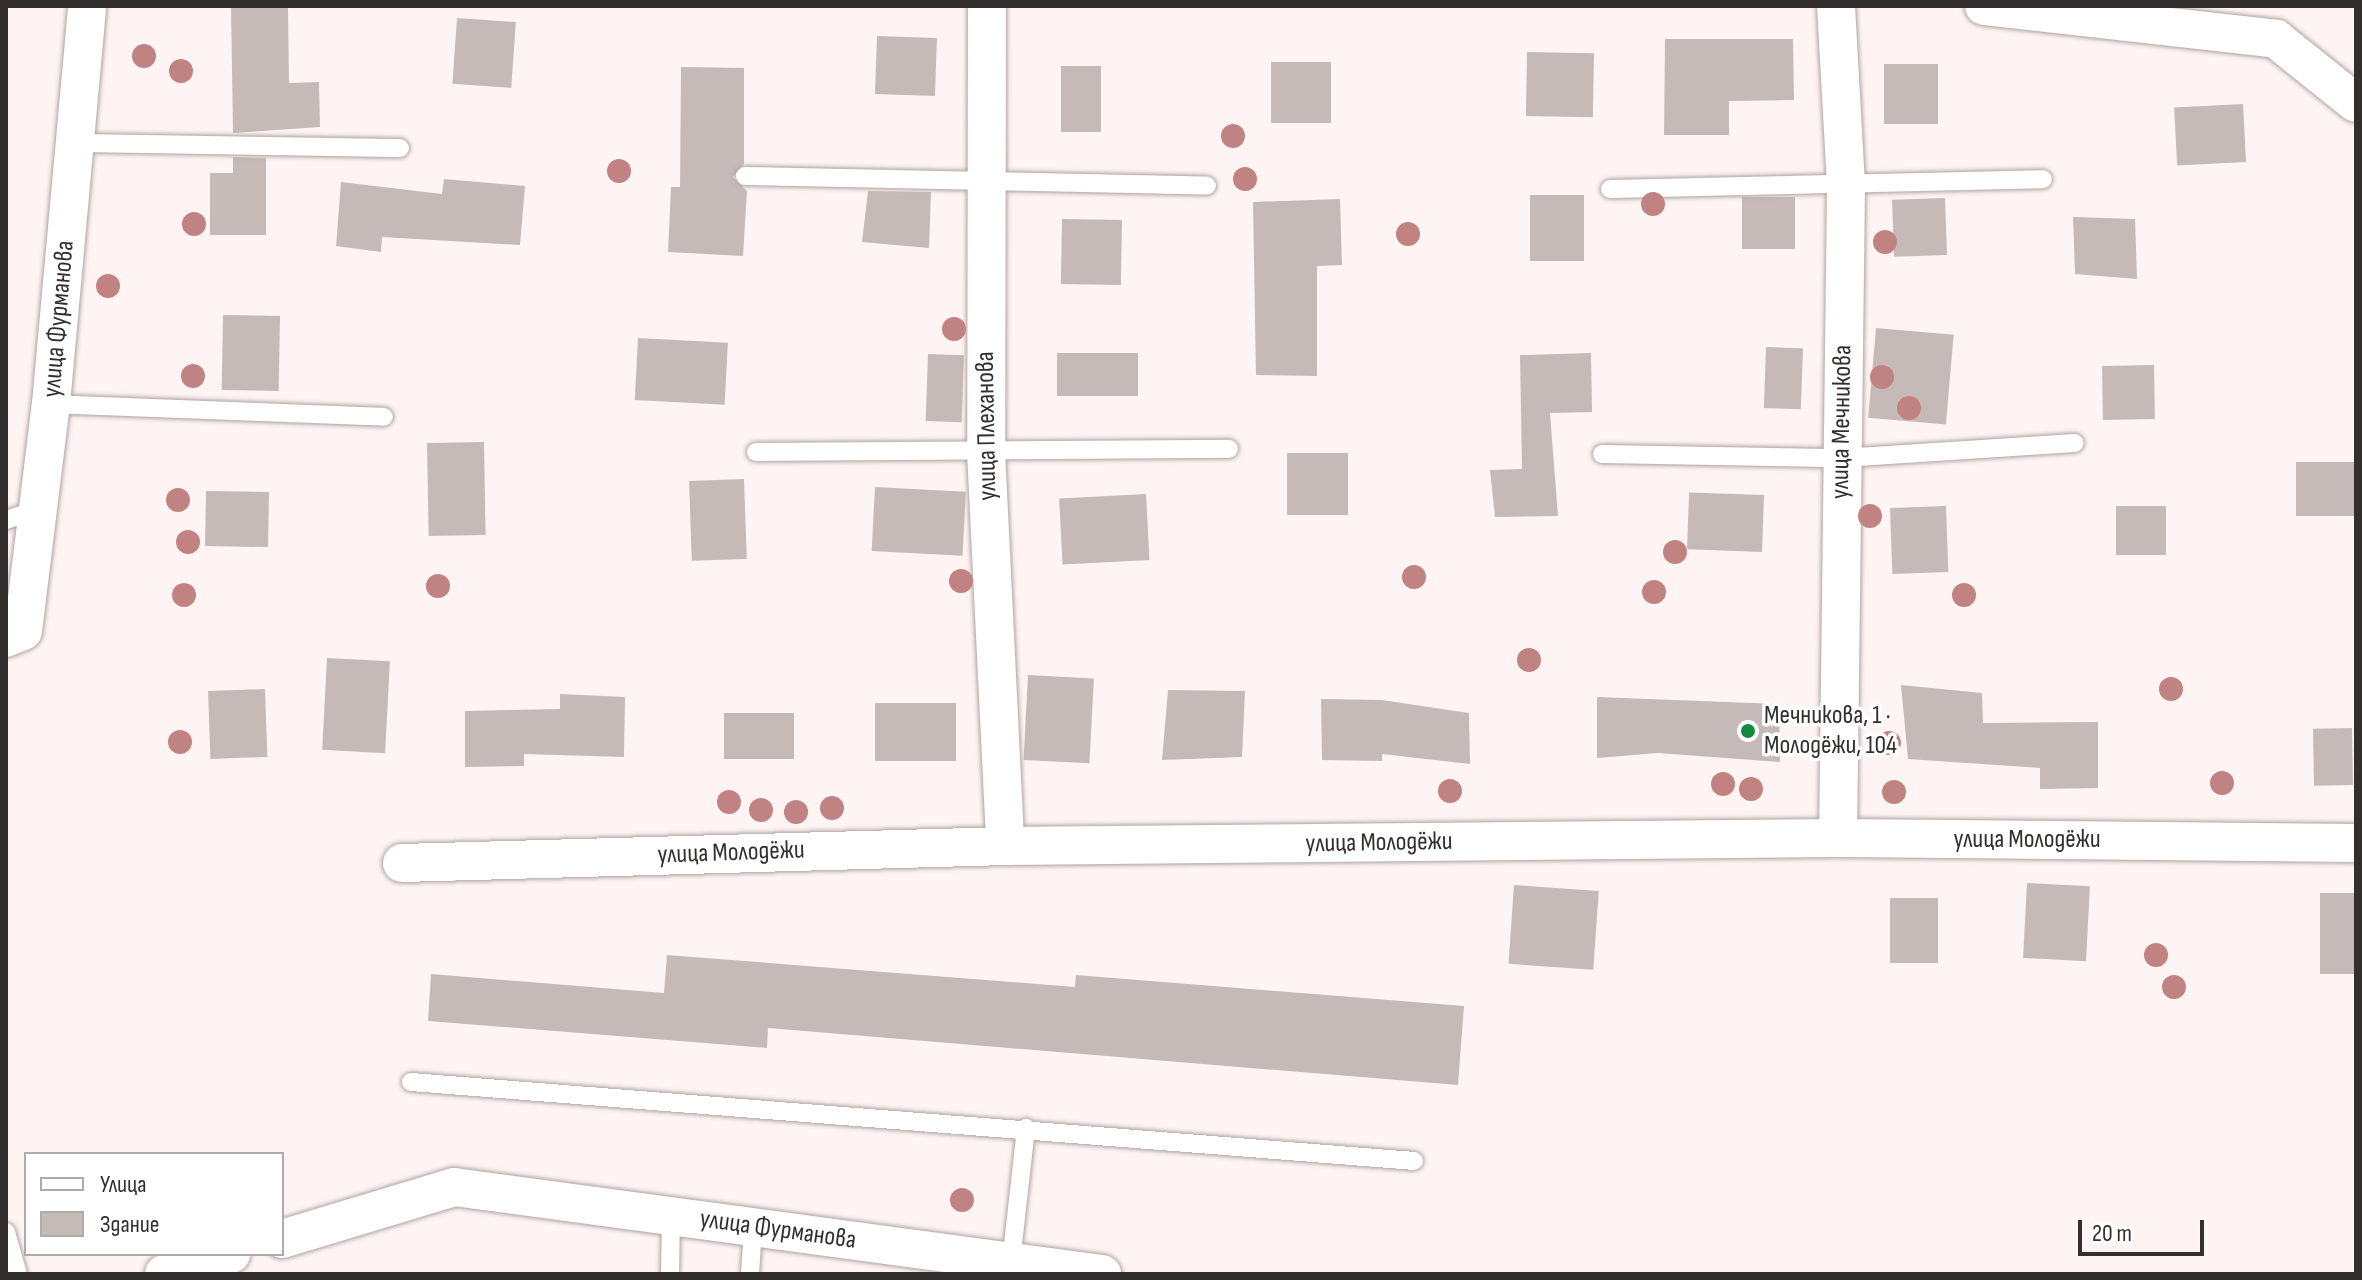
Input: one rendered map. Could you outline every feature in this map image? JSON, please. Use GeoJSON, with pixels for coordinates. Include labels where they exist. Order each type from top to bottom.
{"type":"FeatureCollection","features":[{"type":"Feature","properties":{"kind":"street","name":"улица Фурманова"},"geometry":{"type":"LineString","coordinates":[[15,634],[21,515],[51,404],[87,6]]}},
{"type":"Feature","properties":{"kind":"street","name":"улица Плеханова"},"geometry":{"type":"LineString","coordinates":[[987,6],[983,180],[986,451],[1005,846]]}},
{"type":"Feature","properties":{"kind":"street","name":"улица Мечникова"},"geometry":{"type":"LineString","coordinates":[[1836,6],[1846,187],[1838,838]]}},
{"type":"Feature","properties":{"kind":"street"},"geometry":{"type":"LineString","coordinates":[[1984,6],[2276,39],[2356,103]]}},
{"type":"Feature","properties":{"kind":"street","name":"улица Молодёжи"},"geometry":{"type":"LineString","coordinates":[[402,863],[1005,846],[1838,838],[2356,843]]}},
{"type":"Feature","properties":{"kind":"street","name":"улица Фурманова"},"geometry":{"type":"LineString","coordinates":[[284,1238],[454,1187],[1102,1274]]}},
{"type":"Feature","properties":{"kind":"street"},"geometry":{"type":"LineString","coordinates":[[164,1274],[224,1256]]}},
{"type":"Feature","properties":{"kind":"lane"},"geometry":{"type":"LineString","coordinates":[[75,143],[400,148]]}},
{"type":"Feature","properties":{"kind":"lane"},"geometry":{"type":"LineString","coordinates":[[745,176],[1207,186]]}},
{"type":"Feature","properties":{"kind":"lane"},"geometry":{"type":"LineString","coordinates":[[1610,189],[1846,187],[2043,179]]}},
{"type":"Feature","properties":{"kind":"lane"},"geometry":{"type":"LineString","coordinates":[[51,404],[384,417]]}},
{"type":"Feature","properties":{"kind":"lane"},"geometry":{"type":"LineString","coordinates":[[1602,454],[1842,458],[2075,443]]}},
{"type":"Feature","properties":{"kind":"lane"},"geometry":{"type":"LineString","coordinates":[[756,452],[1229,449]]}},
{"type":"Feature","properties":{"kind":"lane"},"geometry":{"type":"LineString","coordinates":[[411,1082],[1026,1128],[1414,1161]]}},
{"type":"Feature","properties":{"kind":"lane"},"geometry":{"type":"LineString","coordinates":[[1011,1262],[1026,1128]]}},
{"type":"Feature","properties":{"kind":"lane"},"geometry":{"type":"LineString","coordinates":[[670,1274],[671,1216]]}},
{"type":"Feature","properties":{"kind":"lane"},"geometry":{"type":"LineString","coordinates":[[750,1274],[753,1227]]}},
{"type":"Feature","properties":{"kind":"lane"},"geometry":{"type":"LineString","coordinates":[[6,1232],[18,1274]]}},
{"type":"Feature","properties":{"kind":"building"},"geometry":{"type":"Polygon","coordinates":[[[231,6],[288,6],[289,83],[319,82],[320,127],[233,133],[231,6]]]}},
{"type":"Feature","properties":{"kind":"building"},"geometry":{"type":"Polygon","coordinates":[[[457,18],[516,22],[511,88],[452,84],[457,18]]]}},
{"type":"Feature","properties":{"kind":"building"},"geometry":{"type":"Polygon","coordinates":[[[877,36],[937,38],[935,96],[875,94],[877,36]]]}},
{"type":"Feature","properties":{"kind":"building"},"geometry":{"type":"Polygon","coordinates":[[[1665,39],[1793,39],[1794,100],[1729,101],[1729,135],[1664,135],[1665,39]]]}},
{"type":"Feature","properties":{"kind":"building"},"geometry":{"type":"Polygon","coordinates":[[[1527,52],[1594,53],[1593,117],[1526,116],[1527,52]]]}},
{"type":"Feature","properties":{"kind":"building"},"geometry":{"type":"Polygon","coordinates":[[[1271,62],[1331,62],[1331,123],[1271,123],[1271,62]]]}},
{"type":"Feature","properties":{"kind":"building"},"geometry":{"type":"Polygon","coordinates":[[[1884,64],[1938,64],[1938,124],[1884,124],[1884,64]]]}},
{"type":"Feature","properties":{"kind":"building"},"geometry":{"type":"Polygon","coordinates":[[[1061,66],[1101,66],[1101,132],[1061,132],[1061,66]]]}},
{"type":"Feature","properties":{"kind":"building"},"geometry":{"type":"Polygon","coordinates":[[[681,67],[744,68],[744,164],[733,177],[747,191],[743,256],[668,252],[671,187],[680,187],[681,67]]]}},
{"type":"Feature","properties":{"kind":"building"},"geometry":{"type":"Polygon","coordinates":[[[2243,104],[2246,162],[2177,166],[2174,108],[2243,104]]]}},
{"type":"Feature","properties":{"kind":"building"},"geometry":{"type":"Polygon","coordinates":[[[233,157],[266,158],[266,235],[210,235],[210,173],[233,173],[233,157]]]}},
{"type":"Feature","properties":{"kind":"building"},"geometry":{"type":"Polygon","coordinates":[[[444,179],[525,186],[520,245],[382,237],[381,252],[336,246],[341,182],[442,194],[444,179]]]}},
{"type":"Feature","properties":{"kind":"building"},"geometry":{"type":"Polygon","coordinates":[[[868,191],[931,192],[929,248],[862,242],[868,191]]]}},
{"type":"Feature","properties":{"kind":"building"},"geometry":{"type":"Polygon","coordinates":[[[1530,195],[1584,195],[1584,261],[1530,261],[1530,195]]]}},
{"type":"Feature","properties":{"kind":"building"},"geometry":{"type":"Polygon","coordinates":[[[1742,197],[1795,197],[1795,249],[1742,249],[1742,197]]]}},
{"type":"Feature","properties":{"kind":"building"},"geometry":{"type":"Polygon","coordinates":[[[1945,198],[1947,255],[1894,257],[1892,200],[1945,198]]]}},
{"type":"Feature","properties":{"kind":"building"},"geometry":{"type":"Polygon","coordinates":[[[1340,199],[1342,265],[1317,266],[1317,376],[1256,375],[1253,202],[1340,199]]]}},
{"type":"Feature","properties":{"kind":"building"},"geometry":{"type":"Polygon","coordinates":[[[2073,217],[2135,219],[2137,279],[2075,274],[2073,217]]]}},
{"type":"Feature","properties":{"kind":"building"},"geometry":{"type":"Polygon","coordinates":[[[1062,219],[1122,220],[1121,285],[1061,284],[1062,219]]]}},
{"type":"Feature","properties":{"kind":"building"},"geometry":{"type":"Polygon","coordinates":[[[223,315],[280,316],[279,391],[222,390],[223,315]]]}},
{"type":"Feature","properties":{"kind":"building"},"geometry":{"type":"Polygon","coordinates":[[[1876,328],[1954,335],[1946,424],[1868,418],[1876,328]]]}},
{"type":"Feature","properties":{"kind":"building"},"geometry":{"type":"Polygon","coordinates":[[[638,338],[728,343],[725,405],[635,400],[638,338]]]}},
{"type":"Feature","properties":{"kind":"building"},"geometry":{"type":"Polygon","coordinates":[[[1766,347],[1803,348],[1801,409],[1764,408],[1766,347]]]}},
{"type":"Feature","properties":{"kind":"building"},"geometry":{"type":"Polygon","coordinates":[[[1057,353],[1138,353],[1138,396],[1057,396],[1057,353]]]}},
{"type":"Feature","properties":{"kind":"building"},"geometry":{"type":"Polygon","coordinates":[[[1591,353],[1592,412],[1550,413],[1558,516],[1495,517],[1490,470],[1522,469],[1520,355],[1591,353]]]}},
{"type":"Feature","properties":{"kind":"building"},"geometry":{"type":"Polygon","coordinates":[[[928,354],[964,355],[962,422],[926,421],[928,354]]]}},
{"type":"Feature","properties":{"kind":"building"},"geometry":{"type":"Polygon","coordinates":[[[2154,365],[2155,419],[2103,420],[2102,366],[2154,365]]]}},
{"type":"Feature","properties":{"kind":"building"},"geometry":{"type":"Polygon","coordinates":[[[484,442],[486,535],[429,536],[427,443],[484,442]]]}},
{"type":"Feature","properties":{"kind":"building"},"geometry":{"type":"Polygon","coordinates":[[[1287,453],[1348,453],[1348,515],[1287,515],[1287,453]]]}},
{"type":"Feature","properties":{"kind":"building"},"geometry":{"type":"Polygon","coordinates":[[[2296,462],[2356,462],[2356,516],[2296,516],[2296,462]]]}},
{"type":"Feature","properties":{"kind":"building"},"geometry":{"type":"Polygon","coordinates":[[[744,479],[747,559],[692,561],[689,481],[744,479]]]}},
{"type":"Feature","properties":{"kind":"building"},"geometry":{"type":"Polygon","coordinates":[[[875,487],[966,492],[963,556],[872,551],[875,487]]]}},
{"type":"Feature","properties":{"kind":"building"},"geometry":{"type":"Polygon","coordinates":[[[206,491],[269,492],[268,547],[205,546],[206,491]]]}},
{"type":"Feature","properties":{"kind":"building"},"geometry":{"type":"Polygon","coordinates":[[[1689,492],[1764,495],[1762,552],[1687,549],[1689,492]]]}},
{"type":"Feature","properties":{"kind":"building"},"geometry":{"type":"Polygon","coordinates":[[[1146,494],[1149,560],[1063,564],[1059,499],[1146,494]]]}},
{"type":"Feature","properties":{"kind":"building"},"geometry":{"type":"Polygon","coordinates":[[[1946,506],[1948,572],[1892,574],[1890,508],[1946,506]]]}},
{"type":"Feature","properties":{"kind":"building"},"geometry":{"type":"Polygon","coordinates":[[[2116,506],[2166,506],[2166,555],[2116,555],[2116,506]]]}},
{"type":"Feature","properties":{"kind":"building"},"geometry":{"type":"Polygon","coordinates":[[[327,658],[390,661],[385,753],[322,750],[327,658]]]}},
{"type":"Feature","properties":{"kind":"building"},"geometry":{"type":"Polygon","coordinates":[[[1028,675],[1094,678],[1089,763],[1024,760],[1028,675]]]}},
{"type":"Feature","properties":{"kind":"building"},"geometry":{"type":"Polygon","coordinates":[[[1901,685],[1982,693],[1983,723],[2098,722],[2098,788],[2040,789],[2040,768],[1908,759],[1901,685]]]}},
{"type":"Feature","properties":{"kind":"building"},"geometry":{"type":"Polygon","coordinates":[[[265,689],[267,757],[210,759],[208,691],[265,689]]]}},
{"type":"Feature","properties":{"kind":"building"},"geometry":{"type":"Polygon","coordinates":[[[1168,690],[1245,691],[1242,757],[1162,760],[1168,690]]]}},
{"type":"Feature","properties":{"kind":"building"},"geometry":{"type":"Polygon","coordinates":[[[560,694],[625,697],[624,757],[524,754],[524,766],[465,767],[465,711],[560,709],[560,694]]]}},
{"type":"Feature","properties":{"kind":"building"},"geometry":{"type":"Polygon","coordinates":[[[1597,697],[1779,704],[1780,762],[1658,753],[1597,758],[1597,697]]]}},
{"type":"Feature","properties":{"kind":"building"},"geometry":{"type":"Polygon","coordinates":[[[1321,699],[1382,700],[1469,713],[1470,764],[1382,754],[1382,761],[1322,760],[1321,699]]]}},
{"type":"Feature","properties":{"kind":"building"},"geometry":{"type":"Polygon","coordinates":[[[875,703],[956,703],[956,761],[875,761],[875,703]]]}},
{"type":"Feature","properties":{"kind":"building"},"geometry":{"type":"Polygon","coordinates":[[[724,713],[794,713],[794,759],[724,759],[724,713]]]}},
{"type":"Feature","properties":{"kind":"building"},"geometry":{"type":"Polygon","coordinates":[[[2352,728],[2353,785],[2314,786],[2313,729],[2352,728]]]}},
{"type":"Feature","properties":{"kind":"building"},"geometry":{"type":"Polygon","coordinates":[[[2027,883],[2090,886],[2086,961],[2023,958],[2027,883]]]}},
{"type":"Feature","properties":{"kind":"building"},"geometry":{"type":"Polygon","coordinates":[[[1514,885],[1599,891],[1593,970],[1508,964],[1514,885]]]}},
{"type":"Feature","properties":{"kind":"building"},"geometry":{"type":"Polygon","coordinates":[[[2320,893],[2356,893],[2356,974],[2320,974],[2320,893]]]}},
{"type":"Feature","properties":{"kind":"building"},"geometry":{"type":"Polygon","coordinates":[[[1890,898],[1938,898],[1938,963],[1890,963],[1890,898]]]}},
{"type":"Feature","properties":{"kind":"building"},"geometry":{"type":"Polygon","coordinates":[[[667,955],[1075,987],[1076,975],[1464,1006],[1458,1085],[768,1028],[767,1048],[428,1021],[431,974],[664,993],[667,955]]]}},
{"type":"Feature","properties":{"kind":"place","name":"Мечникова, 1 · Молодёжи, 104"},"geometry":{"type":"Point","coordinates":[1748,731]}}]}
